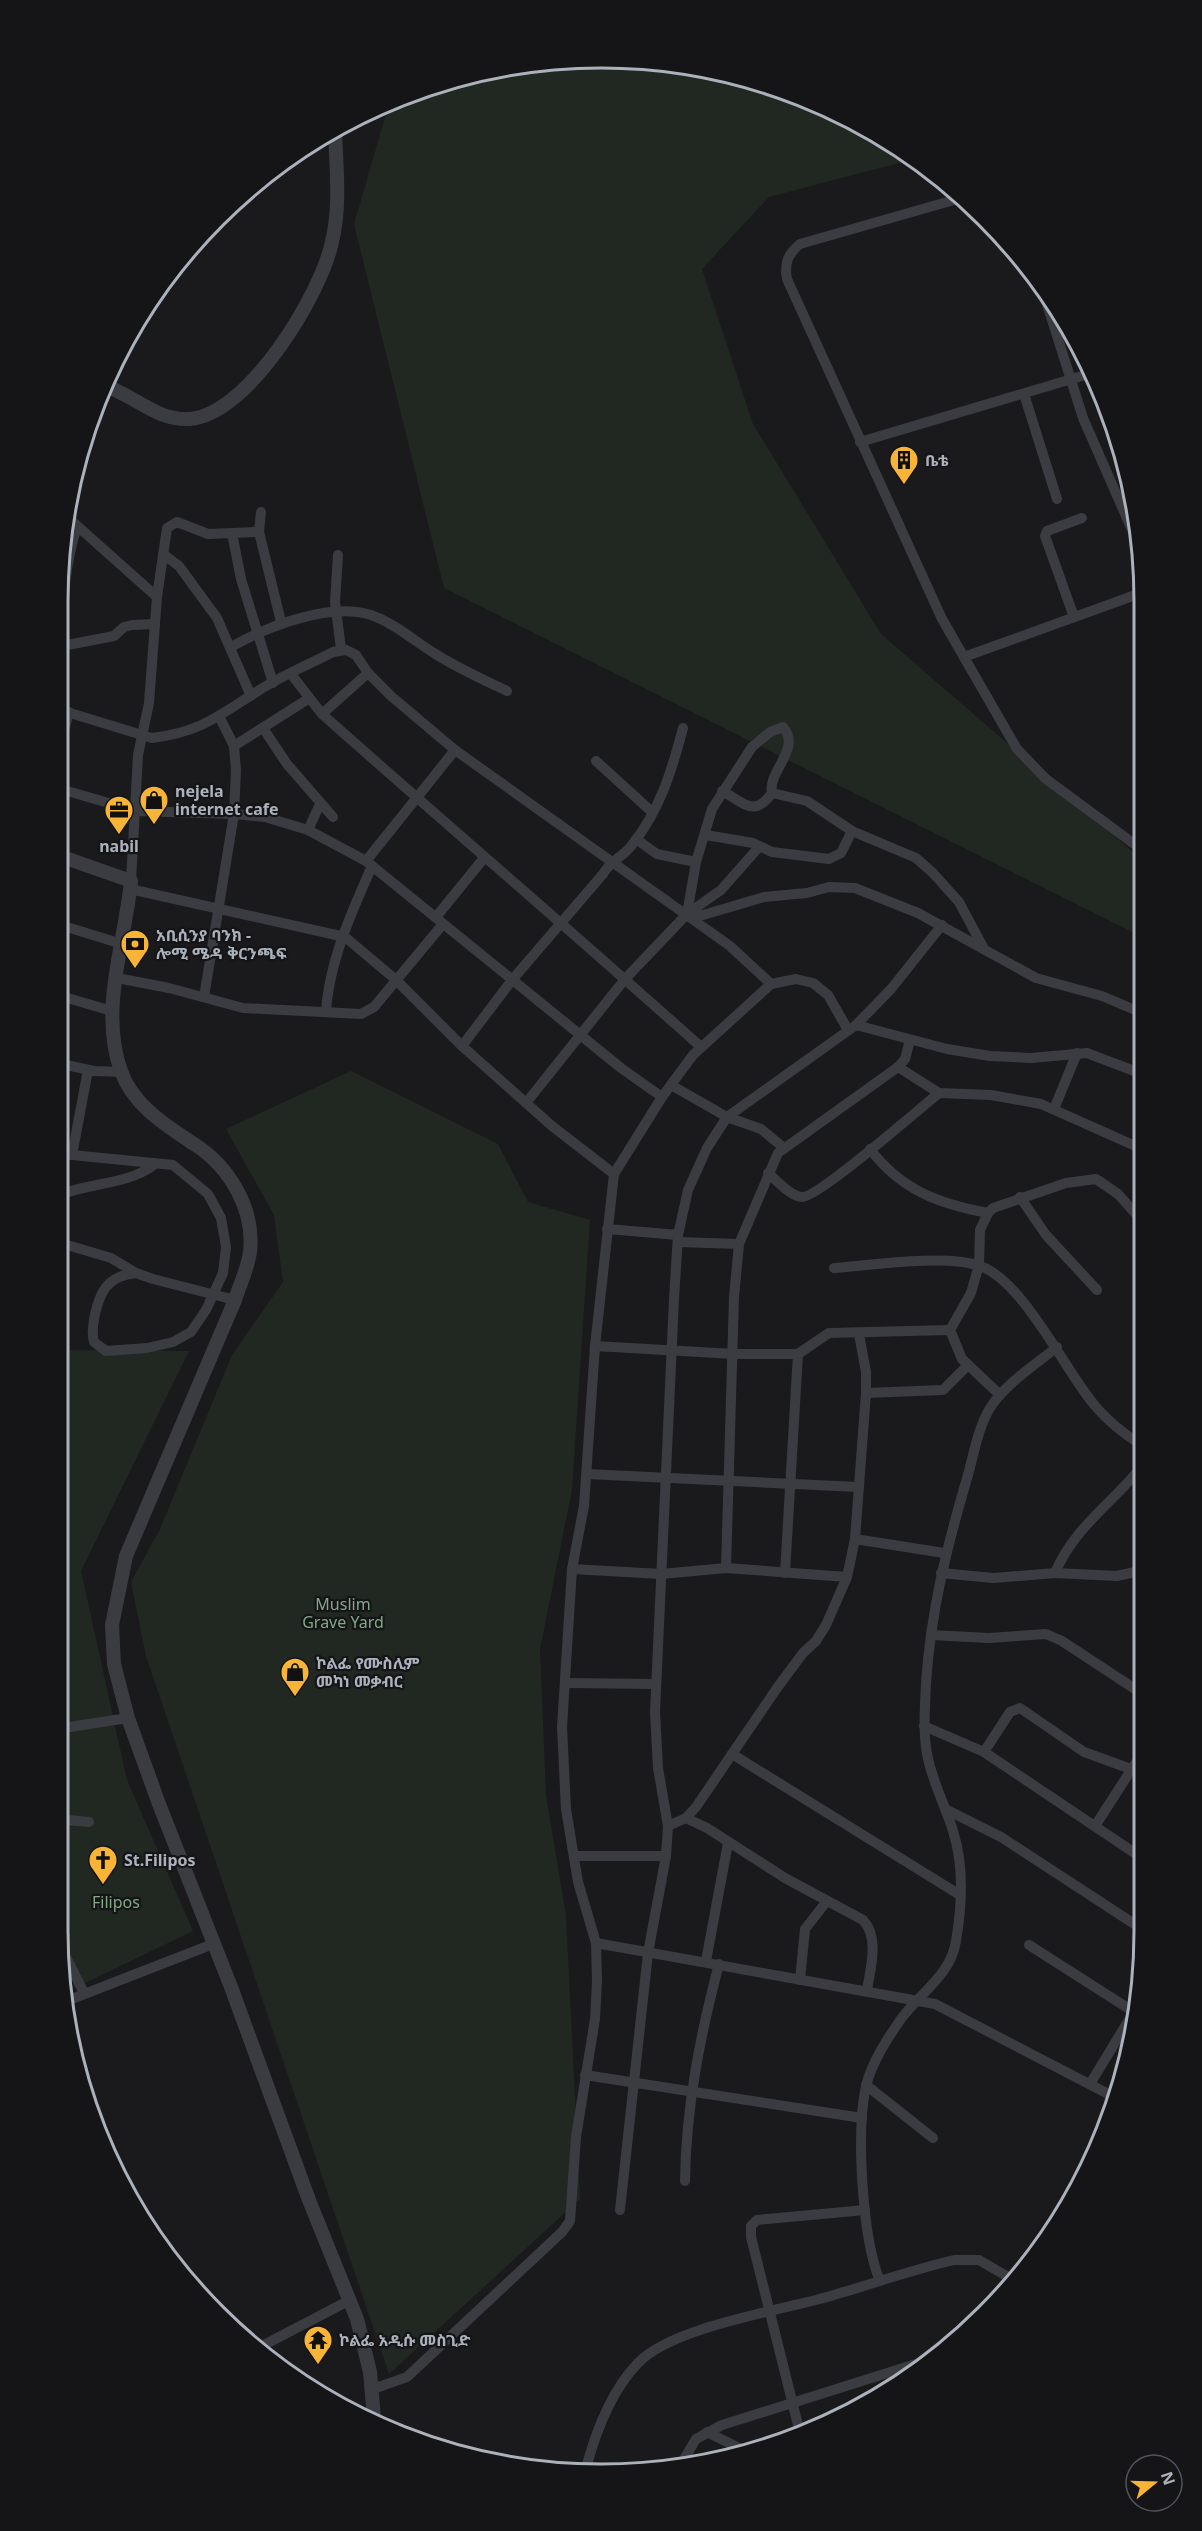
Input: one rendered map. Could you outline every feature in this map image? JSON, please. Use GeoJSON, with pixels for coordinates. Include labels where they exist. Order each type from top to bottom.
{"type":"FeatureCollection","features":[{"type":"Feature","properties":{"kind":"street"},"geometry":{"type":"LineString","coordinates":[[112,389],[154,412],[178,419],[206,416],[222,409],[236,398],[289,334],[304,311],[327,264],[336,224],[339,192],[336,138]]}},
{"type":"Feature","properties":{"kind":"street"},"geometry":{"type":"LineString","coordinates":[[953,200],[800,244],[788,257],[785,267],[787,279],[942,619],[984,695],[1025,759],[1046,779],[1135,845]]}},
{"type":"Feature","properties":{"kind":"street"},"geometry":{"type":"LineString","coordinates":[[1050,312],[1083,417],[1128,521]]}},
{"type":"Feature","properties":{"kind":"street"},"geometry":{"type":"LineString","coordinates":[[860,442],[1084,376]]}},
{"type":"Feature","properties":{"kind":"street"},"geometry":{"type":"LineString","coordinates":[[1024,394],[1057,499]]}},
{"type":"Feature","properties":{"kind":"street"},"geometry":{"type":"LineString","coordinates":[[261,512],[259,532],[281,622]]}},
{"type":"Feature","properties":{"kind":"street"},"geometry":{"type":"LineString","coordinates":[[1074,617],[1045,536],[1047,531],[1082,518]]}},
{"type":"Feature","properties":{"kind":"street"},"geometry":{"type":"LineString","coordinates":[[73,523],[157,597]]}},
{"type":"Feature","properties":{"kind":"street"},"geometry":{"type":"LineString","coordinates":[[259,532],[208,534],[183,523],[174,523],[167,528],[157,597],[150,693],[138,755],[131,885],[112,1011],[114,1042],[122,1072],[134,1093],[153,1116],[215,1160],[239,1196],[248,1224],[250,1249],[235,1299],[140,1518],[120,1574],[114,1609],[112,1641],[116,1672],[128,1718],[309,2200],[350,2300],[367,2353],[373,2389],[374,2412]]}},
{"type":"Feature","properties":{"kind":"street"},"geometry":{"type":"LineString","coordinates":[[69,564],[77,527]]}},
{"type":"Feature","properties":{"kind":"street"},"geometry":{"type":"LineString","coordinates":[[232,532],[241,579],[273,683]]}},
{"type":"Feature","properties":{"kind":"street"},"geometry":{"type":"LineString","coordinates":[[163,554],[179,566],[225,631],[237,669],[251,696]]}},
{"type":"Feature","properties":{"kind":"street"},"geometry":{"type":"LineString","coordinates":[[338,555],[334,580],[341,650]]}},
{"type":"Feature","properties":{"kind":"street"},"geometry":{"type":"LineString","coordinates":[[964,657],[1135,594]]}},
{"type":"Feature","properties":{"kind":"street"},"geometry":{"type":"LineString","coordinates":[[231,648],[281,622],[337,613],[372,615],[405,632],[449,662],[507,691]]}},
{"type":"Feature","properties":{"kind":"street"},"geometry":{"type":"LineString","coordinates":[[67,645],[114,636],[123,627],[155,624]]}},
{"type":"Feature","properties":{"kind":"street"},"geometry":{"type":"LineString","coordinates":[[67,719],[69,712],[152,738],[168,736],[220,718],[273,683],[341,650],[356,655],[368,673],[454,750],[687,914],[730,946],[771,984]]}},
{"type":"Feature","properties":{"kind":"street"},"geometry":{"type":"LineString","coordinates":[[322,714],[368,673]]}},
{"type":"Feature","properties":{"kind":"street"},"geometry":{"type":"LineString","coordinates":[[291,674],[308,699],[322,714],[484,858],[562,922],[700,1047]]}},
{"type":"Feature","properties":{"kind":"street"},"geometry":{"type":"LineString","coordinates":[[234,746],[308,699]]}},
{"type":"Feature","properties":{"kind":"street"},"geometry":{"type":"LineString","coordinates":[[204,997],[234,814],[236,770],[234,746],[220,718]]}},
{"type":"Feature","properties":{"kind":"street"},"geometry":{"type":"LineString","coordinates":[[263,728],[320,804],[333,817]]}},
{"type":"Feature","properties":{"kind":"street"},"geometry":{"type":"LineString","coordinates":[[462,1046],[512,980],[603,874],[611,861],[626,852],[636,839],[669,780],[683,728]]}},
{"type":"Feature","properties":{"kind":"street"},"geometry":{"type":"LineString","coordinates":[[687,914],[696,862],[712,809],[752,747],[774,729],[783,728],[789,736],[788,743],[771,786],[772,793]]}},
{"type":"Feature","properties":{"kind":"street"},"geometry":{"type":"LineString","coordinates":[[326,1011],[331,974],[369,863],[454,750]]}},
{"type":"Feature","properties":{"kind":"street"},"geometry":{"type":"LineString","coordinates":[[596,761],[652,812]]}},
{"type":"Feature","properties":{"kind":"street"},"geometry":{"type":"LineString","coordinates":[[67,791],[136,811],[265,817],[308,830],[369,863],[512,980],[662,1097]]}},
{"type":"Feature","properties":{"kind":"street"},"geometry":{"type":"LineString","coordinates":[[722,791],[757,808],[772,793]]}},
{"type":"Feature","properties":{"kind":"street"},"geometry":{"type":"LineString","coordinates":[[772,793],[807,801],[852,831],[915,858],[925,865],[958,902],[983,947]]}},
{"type":"Feature","properties":{"kind":"street"},"geometry":{"type":"LineString","coordinates":[[308,830],[320,804]]}},
{"type":"Feature","properties":{"kind":"street"},"geometry":{"type":"LineString","coordinates":[[706,835],[753,843],[772,852],[834,859],[841,854],[852,831]]}},
{"type":"Feature","properties":{"kind":"street"},"geometry":{"type":"LineString","coordinates":[[636,839],[657,854],[672,859],[696,862]]}},
{"type":"Feature","properties":{"kind":"street"},"geometry":{"type":"LineString","coordinates":[[526,1103],[625,979],[687,914],[721,890],[759,847]]}},
{"type":"Feature","properties":{"kind":"street"},"geometry":{"type":"LineString","coordinates":[[117,978],[243,1008],[366,1013],[374,1007],[484,858]]}},
{"type":"Feature","properties":{"kind":"street"},"geometry":{"type":"LineString","coordinates":[[67,859],[131,885],[345,937],[395,979],[462,1046],[526,1103],[614,1174]]}},
{"type":"Feature","properties":{"kind":"street"},"geometry":{"type":"LineString","coordinates":[[687,914],[703,915],[764,897],[844,887],[872,892],[942,925],[1036,978],[1097,994],[1135,1010]]}},
{"type":"Feature","properties":{"kind":"street"},"geometry":{"type":"LineString","coordinates":[[620,2210],[648,1953],[666,1856],[668,1826],[657,1761],[656,1684],[678,1238],[691,1182],[707,1148],[727,1117],[852,1027],[891,989],[942,925]]}},
{"type":"Feature","properties":{"kind":"street"},"geometry":{"type":"LineString","coordinates":[[67,927],[122,944]]}},
{"type":"Feature","properties":{"kind":"street"},"geometry":{"type":"LineString","coordinates":[[373,2389],[407,2377],[567,2227],[570,2221],[576,2137],[596,2002],[596,1943],[574,1856],[563,1756],[565,1683],[572,1569],[584,1506],[587,1474],[586,1447],[595,1346],[614,1174],[662,1097],[700,1047],[771,984],[786,980],[804,980],[821,987],[852,1027],[956,1050],[1014,1058],[1054,1057],[1077,1053],[1107,1059],[1135,1071]]}},
{"type":"Feature","properties":{"kind":"street"},"geometry":{"type":"LineString","coordinates":[[67,998],[112,1011]]}},
{"type":"Feature","properties":{"kind":"street"},"geometry":{"type":"LineString","coordinates":[[726,1568],[734,1297],[739,1244],[774,1160],[784,1148],[898,1067],[905,1059],[910,1040]]}},
{"type":"Feature","properties":{"kind":"street"},"geometry":{"type":"LineString","coordinates":[[1054,1109],[1077,1053]]}},
{"type":"Feature","properties":{"kind":"street"},"geometry":{"type":"LineString","coordinates":[[67,1065],[88,1070],[122,1072]]}},
{"type":"Feature","properties":{"kind":"street"},"geometry":{"type":"LineString","coordinates":[[898,1067],[939,1093],[991,1095],[1054,1109],[1135,1146]]}},
{"type":"Feature","properties":{"kind":"street"},"geometry":{"type":"LineString","coordinates":[[72,1155],[88,1070]]}},
{"type":"Feature","properties":{"kind":"street"},"geometry":{"type":"LineString","coordinates":[[671,1085],[727,1117],[761,1128],[784,1148]]}},
{"type":"Feature","properties":{"kind":"street"},"geometry":{"type":"LineString","coordinates":[[768,1173],[796,1196],[808,1196],[939,1093]]}},
{"type":"Feature","properties":{"kind":"street"},"geometry":{"type":"LineString","coordinates":[[870,1149],[887,1170],[905,1185],[957,1208],[988,1213],[1020,1197],[1066,1183],[1096,1179],[1118,1194],[1135,1213]]}},
{"type":"Feature","properties":{"kind":"street"},"geometry":{"type":"LineString","coordinates":[[67,1153],[141,1161],[177,1168],[208,1194],[221,1218],[226,1247],[223,1273],[198,1325],[184,1337],[160,1347],[106,1351],[94,1342],[93,1337],[98,1308],[106,1287],[121,1275],[136,1273]]}},
{"type":"Feature","properties":{"kind":"street"},"geometry":{"type":"LineString","coordinates":[[67,1193],[86,1186],[134,1177],[154,1165]]}},
{"type":"Feature","properties":{"kind":"street"},"geometry":{"type":"LineString","coordinates":[[1020,1197],[1046,1235],[1096,1290]]}},
{"type":"Feature","properties":{"kind":"street"},"geometry":{"type":"LineString","coordinates":[[988,1213],[980,1230],[979,1265],[971,1293],[950,1330],[957,1350],[968,1365],[1000,1395]]}},
{"type":"Feature","properties":{"kind":"street"},"geometry":{"type":"LineString","coordinates":[[607,1229],[739,1244]]}},
{"type":"Feature","properties":{"kind":"street"},"geometry":{"type":"LineString","coordinates":[[67,1245],[111,1258],[136,1273],[213,1296],[235,1299]]}},
{"type":"Feature","properties":{"kind":"street"},"geometry":{"type":"LineString","coordinates":[[834,1268],[938,1261],[979,1265],[1010,1288],[1057,1347],[1090,1400],[1121,1431],[1135,1441]]}},
{"type":"Feature","properties":{"kind":"street"},"geometry":{"type":"LineString","coordinates":[[595,1346],[672,1352],[798,1354],[830,1333],[950,1330]]}},
{"type":"Feature","properties":{"kind":"street"},"geometry":{"type":"LineString","coordinates":[[668,1826],[686,1818],[803,1653],[816,1641],[826,1626],[847,1577],[855,1539],[866,1393],[866,1372],[859,1334]]}},
{"type":"Feature","properties":{"kind":"street"},"geometry":{"type":"LineString","coordinates":[[880,2281],[872,2261],[865,2210],[862,2118],[866,2085],[885,2044],[904,2016],[952,1957],[956,1943],[960,1895],[959,1857],[929,1765],[924,1726],[931,1635],[944,1553],[981,1428],[989,1410],[1000,1395],[1057,1347]]}},
{"type":"Feature","properties":{"kind":"street"},"geometry":{"type":"LineString","coordinates":[[785,1573],[798,1354]]}},
{"type":"Feature","properties":{"kind":"street"},"geometry":{"type":"LineString","coordinates":[[866,1393],[943,1390],[968,1365]]}},
{"type":"Feature","properties":{"kind":"street"},"geometry":{"type":"LineString","coordinates":[[1055,1573],[1063,1555],[1077,1535],[1135,1473]]}},
{"type":"Feature","properties":{"kind":"street"},"geometry":{"type":"LineString","coordinates":[[587,1474],[858,1487]]}},
{"type":"Feature","properties":{"kind":"street"},"geometry":{"type":"LineString","coordinates":[[855,1539],[944,1553]]}},
{"type":"Feature","properties":{"kind":"street"},"geometry":{"type":"LineString","coordinates":[[572,1569],[661,1574],[726,1568],[847,1577]]}},
{"type":"Feature","properties":{"kind":"street"},"geometry":{"type":"LineString","coordinates":[[941,1573],[993,1578],[1055,1573],[1117,1576],[1135,1572]]}},
{"type":"Feature","properties":{"kind":"street"},"geometry":{"type":"LineString","coordinates":[[931,1635],[989,1638],[1046,1634],[1062,1641],[1135,1689]]}},
{"type":"Feature","properties":{"kind":"street"},"geometry":{"type":"LineString","coordinates":[[565,1683],[656,1684]]}},
{"type":"Feature","properties":{"kind":"street"},"geometry":{"type":"LineString","coordinates":[[984,1752],[1010,1712],[1020,1708],[1084,1752],[1131,1769]]}},
{"type":"Feature","properties":{"kind":"street"},"geometry":{"type":"LineString","coordinates":[[67,1727],[128,1718]]}},
{"type":"Feature","properties":{"kind":"street"},"geometry":{"type":"LineString","coordinates":[[924,1726],[984,1752],[1135,1853]]}},
{"type":"Feature","properties":{"kind":"street"},"geometry":{"type":"LineString","coordinates":[[732,1754],[960,1895]]}},
{"type":"Feature","properties":{"kind":"street"},"geometry":{"type":"LineString","coordinates":[[1095,1826],[1135,1763]]}},
{"type":"Feature","properties":{"kind":"street"},"geometry":{"type":"LineString","coordinates":[[945,1809],[1001,1837],[1135,1924]]}},
{"type":"Feature","properties":{"kind":"street"},"geometry":{"type":"LineString","coordinates":[[686,1818],[826,1901],[863,1920],[870,1930],[873,1941],[867,1991]]}},
{"type":"Feature","properties":{"kind":"street"},"geometry":{"type":"LineString","coordinates":[[67,1821],[89,1822]]}},
{"type":"Feature","properties":{"kind":"street"},"geometry":{"type":"LineString","coordinates":[[706,1961],[729,1843]]}},
{"type":"Feature","properties":{"kind":"street"},"geometry":{"type":"LineString","coordinates":[[574,1856],[666,1856]]}},
{"type":"Feature","properties":{"kind":"street"},"geometry":{"type":"LineString","coordinates":[[800,1980],[806,1929],[826,1901]]}},
{"type":"Feature","properties":{"kind":"street"},"geometry":{"type":"LineString","coordinates":[[596,1943],[935,2004],[1108,2094]]}},
{"type":"Feature","properties":{"kind":"street"},"geometry":{"type":"LineString","coordinates":[[72,1999],[213,1944]]}},
{"type":"Feature","properties":{"kind":"street"},"geometry":{"type":"LineString","coordinates":[[1029,1945],[1129,2004]]}},
{"type":"Feature","properties":{"kind":"street"},"geometry":{"type":"LineString","coordinates":[[69,1963],[84,1993]]}},
{"type":"Feature","properties":{"kind":"street"},"geometry":{"type":"LineString","coordinates":[[685,2181],[692,2091],[701,2038],[719,1964]]}},
{"type":"Feature","properties":{"kind":"street"},"geometry":{"type":"LineString","coordinates":[[1090,2084],[1126,2025]]}},
{"type":"Feature","properties":{"kind":"street"},"geometry":{"type":"LineString","coordinates":[[585,2075],[862,2118]]}},
{"type":"Feature","properties":{"kind":"street"},"geometry":{"type":"LineString","coordinates":[[866,2085],[933,2138]]}},
{"type":"Feature","properties":{"kind":"street"},"geometry":{"type":"LineString","coordinates":[[797,2426],[751,2237],[753,2222],[865,2210]]}},
{"type":"Feature","properties":{"kind":"street"},"geometry":{"type":"LineString","coordinates":[[588,2463],[595,2437],[610,2402],[638,2362],[660,2347],[681,2338],[770,2312],[965,2259],[979,2260],[1007,2276]]}},
{"type":"Feature","properties":{"kind":"street"},"geometry":{"type":"LineString","coordinates":[[265,2344],[350,2300]]}},
{"type":"Feature","properties":{"kind":"street"},"geometry":{"type":"LineString","coordinates":[[686,2456],[696,2439],[707,2432],[792,2401],[907,2366]]}},
{"type":"Feature","properties":{"kind":"street"},"geometry":{"type":"LineString","coordinates":[[707,2432],[735,2446]]}},
{"type":"Feature","properties":{"kind":"green space"},"geometry":{"type":"Polygon","coordinates":[[[601,68],[636,69],[671,72],[739,86],[805,108],[868,139],[904,162],[769,197],[702,269],[753,424],[881,634],[1135,854],[1135,934],[444,588],[354,224],[386,113],[463,86],[531,72],[601,68]]]}},
{"type":"Feature","properties":{"kind":"green space","name":"Muslim Grave Yard"},"geometry":{"type":"Polygon","coordinates":[[[351,1071],[498,1144],[528,1202],[590,1220],[572,1490],[540,1649],[546,1795],[566,1915],[580,2199],[389,2374],[146,1656],[131,1582],[160,1529],[232,1355],[283,1282],[274,1215],[226,1129],[351,1071]]]}},
{"type":"Feature","properties":{"kind":"green space","name":"Filipos"},"geometry":{"type":"Polygon","coordinates":[[[67,1350],[189,1351],[81,1571],[127,1780],[193,1931],[75,1988],[70,1975],[67,1930],[67,1350]]]}},
{"type":"Feature","properties":{"kind":"place","name":"ቤቴ"},"geometry":{"type":"Point","coordinates":[904,486]}},
{"type":"Feature","properties":{"kind":"place","name":"nejela internet cafe"},"geometry":{"type":"Point","coordinates":[154,826]}},
{"type":"Feature","properties":{"kind":"place","name":"nabil"},"geometry":{"type":"Point","coordinates":[119,836]}},
{"type":"Feature","properties":{"kind":"place","name":"አቢሲንያ ባንክ - ሎሚ ሜዳ ቅርንጫፍ"},"geometry":{"type":"Point","coordinates":[135,970]}},
{"type":"Feature","properties":{"kind":"place","name":"ኮልፌ የሙስሊም መካነ መቃብር"},"geometry":{"type":"Point","coordinates":[295,1698]}},
{"type":"Feature","properties":{"kind":"place","name":"St.Filipos"},"geometry":{"type":"Point","coordinates":[103,1886]}},
{"type":"Feature","properties":{"kind":"place","name":"ኮልፌ አዲሱ መስጊድ"},"geometry":{"type":"Point","coordinates":[318,2366]}}]}
